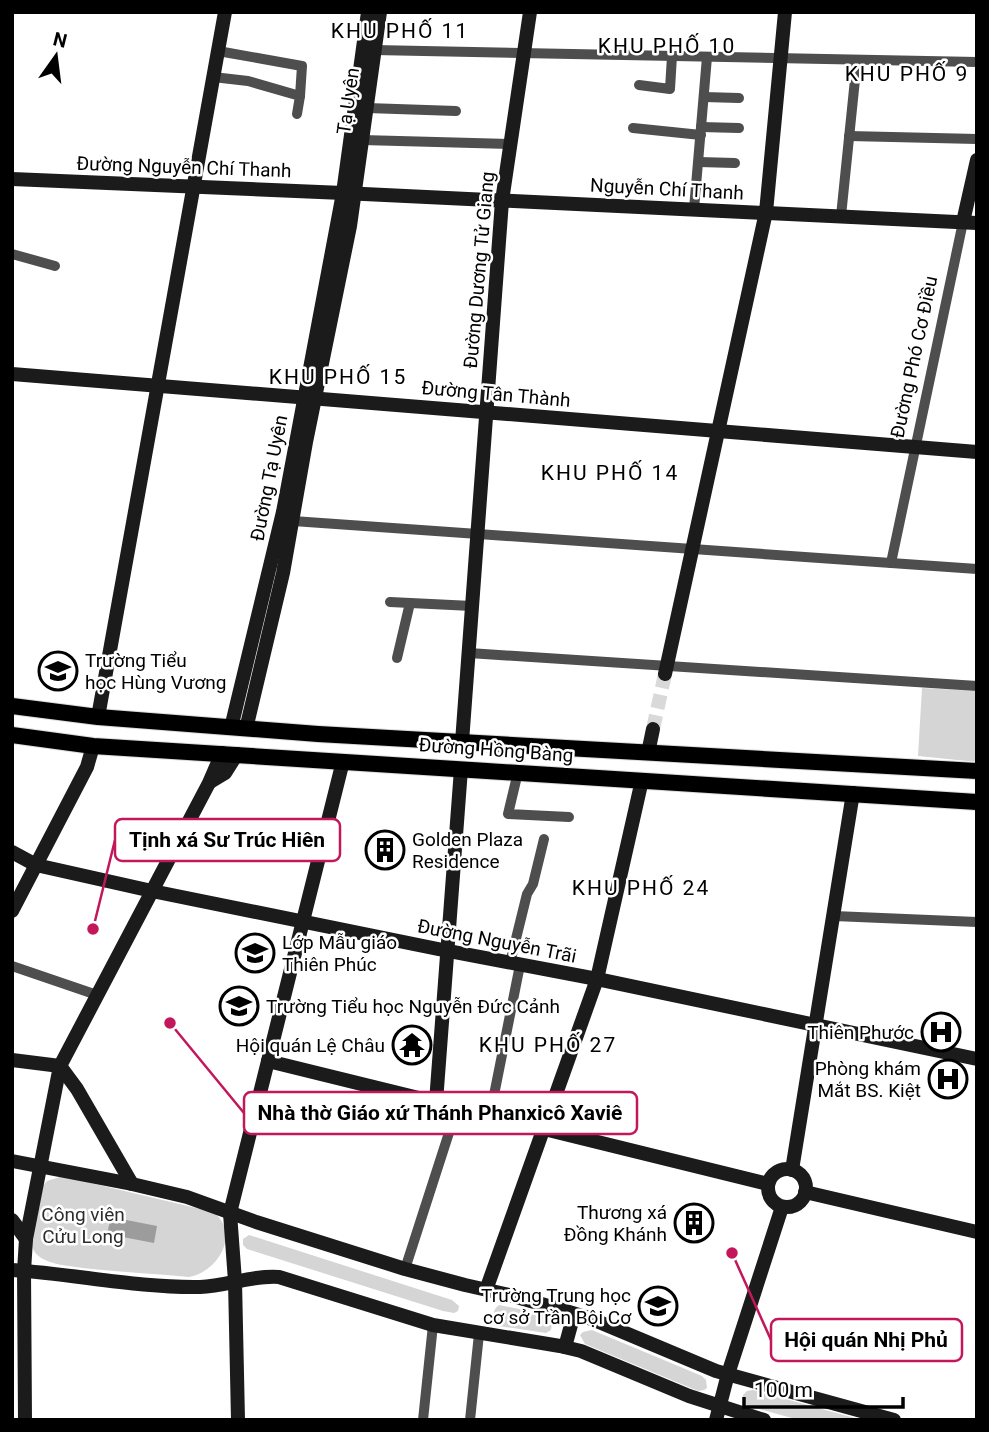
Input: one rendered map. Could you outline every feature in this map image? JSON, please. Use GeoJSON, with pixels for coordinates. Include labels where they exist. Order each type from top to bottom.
{"type":"FeatureCollection","features":[{"type":"Feature","properties":{"kind":"main road","name":"Đường Hồng Bàng"},"geometry":{"type":"LineString","coordinates":[[12,706],[98,717],[238,729],[977,771]]}},
{"type":"Feature","properties":{"kind":"main road"},"geometry":{"type":"LineString","coordinates":[[93,746],[98,717]]}},
{"type":"Feature","properties":{"kind":"main road"},"geometry":{"type":"LineString","coordinates":[[230,753],[238,729]]}},
{"type":"Feature","properties":{"kind":"main road","name":"Đường Hồng Bàng"},"geometry":{"type":"LineString","coordinates":[[12,735],[93,746],[977,802]]}},
{"type":"Feature","properties":{"kind":"main road"},"geometry":{"type":"LineString","coordinates":[[343,761],[349,736]]}},
{"type":"Feature","properties":{"kind":"main road"},"geometry":{"type":"LineString","coordinates":[[461,769],[462,742]]}},
{"type":"Feature","properties":{"kind":"main road"},"geometry":{"type":"LineString","coordinates":[[642,780],[648,753]]}},
{"type":"Feature","properties":{"kind":"main road"},"geometry":{"type":"LineString","coordinates":[[853,793],[857,765]]}},
{"type":"Feature","properties":{"kind":"street"},"geometry":{"type":"LineString","coordinates":[[98,717],[225,12]]}},
{"type":"Feature","properties":{"kind":"street","name":"Tạ Uyên"},"geometry":{"type":"LineString","coordinates":[[349,193],[367,108],[368,12]]}},
{"type":"Feature","properties":{"kind":"street","name":"Tạ Uyên"},"geometry":{"type":"LineString","coordinates":[[349,193],[369,50],[380,12]]}},
{"type":"Feature","properties":{"kind":"street","name":"Đường Dương Tử Giang"},"geometry":{"type":"LineString","coordinates":[[462,742],[502,201],[530,12]]}},
{"type":"Feature","properties":{"kind":"street"},"geometry":{"type":"LineString","coordinates":[[666,670],[766,212],[785,12]]}},
{"type":"Feature","properties":{"kind":"street"},"geometry":{"type":"LineString","coordinates":[[369,50],[977,62]]}},
{"type":"Feature","properties":{"kind":"street"},"geometry":{"type":"LineString","coordinates":[[218,51],[302,66],[297,114]]}},
{"type":"Feature","properties":{"kind":"street"},"geometry":{"type":"LineString","coordinates":[[639,85],[670,89],[671,56]]}},
{"type":"Feature","properties":{"kind":"street"},"geometry":{"type":"LineString","coordinates":[[694,209],[707,57]]}},
{"type":"Feature","properties":{"kind":"street"},"geometry":{"type":"LineString","coordinates":[[841,216],[858,60]]}},
{"type":"Feature","properties":{"kind":"street"},"geometry":{"type":"LineString","coordinates":[[213,77],[248,81],[300,96]]}},
{"type":"Feature","properties":{"kind":"street"},"geometry":{"type":"LineString","coordinates":[[704,97],[739,98]]}},
{"type":"Feature","properties":{"kind":"street"},"geometry":{"type":"LineString","coordinates":[[367,108],[456,111]]}},
{"type":"Feature","properties":{"kind":"street"},"geometry":{"type":"LineString","coordinates":[[633,128],[701,131],[739,128]]}},
{"type":"Feature","properties":{"kind":"street"},"geometry":{"type":"LineString","coordinates":[[849,136],[977,139]]}},
{"type":"Feature","properties":{"kind":"street"},"geometry":{"type":"LineString","coordinates":[[362,140],[510,144]]}},
{"type":"Feature","properties":{"kind":"street","name":"Đường Phó Cơ Điều"},"geometry":{"type":"LineString","coordinates":[[891,563],[915,447],[970,222],[977,160]]}},
{"type":"Feature","properties":{"kind":"street"},"geometry":{"type":"LineString","coordinates":[[699,162],[735,163]]}},
{"type":"Feature","properties":{"kind":"street","name":"Đường Nguyễn Chí Thanh"},"geometry":{"type":"LineString","coordinates":[[12,179],[349,193]]}},
{"type":"Feature","properties":{"kind":"street","name":"Nguyễn Chí Thanh"},"geometry":{"type":"LineString","coordinates":[[349,193],[970,222]]}},
{"type":"Feature","properties":{"kind":"street","name":"Đường Tạ Uyên"},"geometry":{"type":"LineString","coordinates":[[238,729],[287,521],[349,193]]}},
{"type":"Feature","properties":{"kind":"street"},"geometry":{"type":"LineString","coordinates":[[12,254],[55,266]]}},
{"type":"Feature","properties":{"kind":"street","name":"Đường Tân Thành"},"geometry":{"type":"LineString","coordinates":[[12,374],[977,453]]}},
{"type":"Feature","properties":{"kind":"street"},"geometry":{"type":"LineString","coordinates":[[287,521],[977,569]]}},
{"type":"Feature","properties":{"kind":"street"},"geometry":{"type":"LineString","coordinates":[[390,602],[472,606]]}},
{"type":"Feature","properties":{"kind":"street"},"geometry":{"type":"LineString","coordinates":[[397,658],[410,603]]}},
{"type":"Feature","properties":{"kind":"street"},"geometry":{"type":"LineString","coordinates":[[469,653],[666,670],[977,686]]}},
{"type":"Feature","properties":{"kind":"street"},"geometry":{"type":"LineString","coordinates":[[648,753],[653,729]]}},
{"type":"Feature","properties":{"kind":"street"},"geometry":{"type":"LineString","coordinates":[[12,911],[89,762],[93,746]]}},
{"type":"Feature","properties":{"kind":"street"},"geometry":{"type":"LineString","coordinates":[[25,1420],[18,1271],[60,1066],[209,783],[230,753]]}},
{"type":"Feature","properties":{"kind":"street"},"geometry":{"type":"LineString","coordinates":[[238,1420],[235,1281],[230,1213],[343,761]]}},
{"type":"Feature","properties":{"kind":"street"},"geometry":{"type":"LineString","coordinates":[[436,1102],[461,769]]}},
{"type":"Feature","properties":{"kind":"street"},"geometry":{"type":"LineString","coordinates":[[518,772],[508,814],[569,817]]}},
{"type":"Feature","properties":{"kind":"street"},"geometry":{"type":"LineString","coordinates":[[486,1290],[597,979],[642,780]]}},
{"type":"Feature","properties":{"kind":"street"},"geometry":{"type":"LineString","coordinates":[[792,1170],[853,793]]}},
{"type":"Feature","properties":{"kind":"street"},"geometry":{"type":"LineString","coordinates":[[489,1115],[527,894],[533,884],[544,839]]}},
{"type":"Feature","properties":{"kind":"street","name":"Đường Nguyễn Trãi"},"geometry":{"type":"LineString","coordinates":[[12,852],[36,864],[152,891],[597,979],[977,1059]]}},
{"type":"Feature","properties":{"kind":"street"},"geometry":{"type":"LineString","coordinates":[[834,916],[977,922]]}},
{"type":"Feature","properties":{"kind":"street"},"geometry":{"type":"LineString","coordinates":[[12,966],[97,995]]}},
{"type":"Feature","properties":{"kind":"street"},"geometry":{"type":"LineString","coordinates":[[12,1060],[60,1066],[132,1184]]}},
{"type":"Feature","properties":{"kind":"street"},"geometry":{"type":"LineString","coordinates":[[268,1061],[768,1184]]}},
{"type":"Feature","properties":{"kind":"street"},"geometry":{"type":"LineString","coordinates":[[405,1269],[457,1108]]}},
{"type":"Feature","properties":{"kind":"street"},"geometry":{"type":"LineString","coordinates":[[12,1161],[187,1197],[405,1269],[535,1301],[616,1329],[728,1374],[894,1420]]}},
{"type":"Feature","properties":{"kind":"street"},"geometry":{"type":"LineString","coordinates":[[792,1170],[804,1181],[805,1192],[798,1203],[782,1207],[770,1198],[768,1184],[777,1172],[792,1170]]}},
{"type":"Feature","properties":{"kind":"street"},"geometry":{"type":"LineString","coordinates":[[805,1192],[977,1232]]}},
{"type":"Feature","properties":{"kind":"street"},"geometry":{"type":"LineString","coordinates":[[718,1413],[782,1207]]}},
{"type":"Feature","properties":{"kind":"street"},"geometry":{"type":"LineString","coordinates":[[12,1220],[26,1239]]}},
{"type":"Feature","properties":{"kind":"street"},"geometry":{"type":"LineString","coordinates":[[18,1271],[136,1284],[186,1286],[213,1285],[264,1276],[279,1277],[433,1325],[593,1355],[689,1396],[718,1413],[764,1420]]}},
{"type":"Feature","properties":{"kind":"street"},"geometry":{"type":"LineString","coordinates":[[565,1348],[574,1314]]}},
{"type":"Feature","properties":{"kind":"street"},"geometry":{"type":"LineString","coordinates":[[423,1420],[433,1325]]}},
{"type":"Feature","properties":{"kind":"street"},"geometry":{"type":"LineString","coordinates":[[470,1420],[479,1334]]}},
{"type":"Feature","properties":{"kind":"green space"},"geometry":{"type":"Polygon","coordinates":[[[922,688],[977,691],[977,762],[918,756],[922,688]]]}},
{"type":"Feature","properties":{"kind":"green space","name":"Công viên Cửu Long"},"geometry":{"type":"Polygon","coordinates":[[[60,1177],[213,1212],[225,1230],[222,1250],[209,1268],[189,1277],[84,1268],[45,1260],[34,1251],[32,1228],[42,1187],[47,1181],[60,1177]]]}},
{"type":"Feature","properties":{"kind":"green space"},"geometry":{"type":"Polygon","coordinates":[[[249,1235],[452,1300],[459,1306],[458,1311],[443,1311],[247,1249],[243,1245],[243,1239],[249,1235]]]}},
{"type":"Feature","properties":{"kind":"green space"},"geometry":{"type":"Polygon","coordinates":[[[499,1305],[548,1315],[553,1318],[551,1330],[546,1333],[499,1326],[494,1315],[499,1305]]]}},
{"type":"Feature","properties":{"kind":"green space"},"geometry":{"type":"Polygon","coordinates":[[[592,1330],[702,1376],[706,1380],[707,1388],[698,1391],[585,1344],[580,1335],[592,1330]]]}},
{"type":"Feature","properties":{"kind":"green space"},"geometry":{"type":"Polygon","coordinates":[[[753,1390],[862,1420],[799,1420],[748,1406],[743,1402],[743,1395],[753,1390]]]}},
{"type":"Feature","properties":{"kind":"shaded area"},"geometry":{"type":"Polygon","coordinates":[[[111,1217],[157,1226],[154,1243],[107,1234],[111,1217]]]}},
{"type":"Feature","properties":{"kind":"tunnel"},"geometry":{"type":"LineString","coordinates":[[653,729],[665,674]]}},
{"type":"Feature","properties":{"kind":"place","name":"Trường Tiểu học Hùng Vương"},"geometry":{"type":"Point","coordinates":[58,671]}},
{"type":"Feature","properties":{"kind":"place","name":"Golden Plaza Residence"},"geometry":{"type":"Point","coordinates":[385,850]}},
{"type":"Feature","properties":{"kind":"place","name":"Tịnh xá Sư Trúc Hiên"},"geometry":{"type":"Point","coordinates":[93,929]}},
{"type":"Feature","properties":{"kind":"place","name":"Lớp Mẫu giáo Thiên Phúc"},"geometry":{"type":"Point","coordinates":[255,953]}},
{"type":"Feature","properties":{"kind":"place","name":"Trường Tiểu học Nguyễn Đức Cảnh"},"geometry":{"type":"Point","coordinates":[239,1006]}},
{"type":"Feature","properties":{"kind":"place","name":"Nhà thờ Giáo xứ Thánh Phanxicô Xaviê"},"geometry":{"type":"Point","coordinates":[170,1023]}},
{"type":"Feature","properties":{"kind":"place","name":"Thiên Phước"},"geometry":{"type":"Point","coordinates":[941,1032]}},
{"type":"Feature","properties":{"kind":"place","name":"Hội quán Lệ Châu"},"geometry":{"type":"Point","coordinates":[412,1045]}},
{"type":"Feature","properties":{"kind":"place","name":"Phòng khám Mắt BS. Kiệt"},"geometry":{"type":"Point","coordinates":[948,1079]}},
{"type":"Feature","properties":{"kind":"place","name":"Thương xá Đồng Khánh"},"geometry":{"type":"Point","coordinates":[694,1223]}},
{"type":"Feature","properties":{"kind":"place","name":"Hội quán Nhị Phủ"},"geometry":{"type":"Point","coordinates":[732,1253]}},
{"type":"Feature","properties":{"kind":"place","name":"Trường Trung học cơ sở Trần Bội Cơ"},"geometry":{"type":"Point","coordinates":[658,1306]}},
{"type":"Feature","properties":{"kind":"district","name":"KHU PHỐ 11"},"geometry":{"type":"Point","coordinates":[400,31]}},
{"type":"Feature","properties":{"kind":"district","name":"KHU PHỐ 10"},"geometry":{"type":"Point","coordinates":[667,46]}},
{"type":"Feature","properties":{"kind":"district","name":"KHU PHỐ 9"},"geometry":{"type":"Point","coordinates":[907,74]}},
{"type":"Feature","properties":{"kind":"district","name":"KHU PHỐ 15"},"geometry":{"type":"Point","coordinates":[338,377]}},
{"type":"Feature","properties":{"kind":"district","name":"KHU PHỐ 14"},"geometry":{"type":"Point","coordinates":[610,473]}},
{"type":"Feature","properties":{"kind":"district","name":"KHU PHỐ 24"},"geometry":{"type":"Point","coordinates":[641,888]}},
{"type":"Feature","properties":{"kind":"district","name":"KHU PHỐ 27"},"geometry":{"type":"Point","coordinates":[548,1045]}}]}
